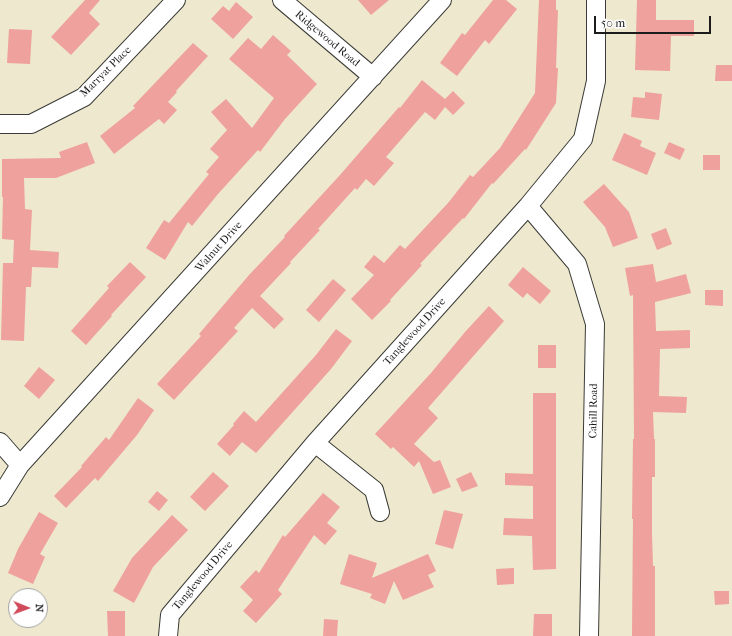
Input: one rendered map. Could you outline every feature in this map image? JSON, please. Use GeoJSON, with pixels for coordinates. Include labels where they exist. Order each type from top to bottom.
{"type":"FeatureCollection","features":[{"type":"Feature","properties":{"kind":"street","name":"Marryat Place"},"geometry":{"type":"LineString","coordinates":[[0,124],[31,124],[84,97],[176,0]]}},
{"type":"Feature","properties":{"kind":"street","name":"Ridgewood Road"},"geometry":{"type":"LineString","coordinates":[[282,0],[373,77]]}},
{"type":"Feature","properties":{"kind":"street","name":"Walnut Drive"},"geometry":{"type":"LineString","coordinates":[[0,498],[20,465],[442,0]]}},
{"type":"Feature","properties":{"kind":"street","name":"Tanglewood Drive"},"geometry":{"type":"LineString","coordinates":[[168,636],[170,615],[315,443],[528,206],[583,138],[596,81],[596,0]]}},
{"type":"Feature","properties":{"kind":"street","name":"Cahill Road"},"geometry":{"type":"LineString","coordinates":[[528,206],[577,264],[595,324],[589,636]]}},
{"type":"Feature","properties":{"kind":"street"},"geometry":{"type":"LineString","coordinates":[[0,442],[20,465]]}},
{"type":"Feature","properties":{"kind":"street"},"geometry":{"type":"LineString","coordinates":[[315,443],[374,490],[380,512]]}},
{"type":"Feature","properties":{"kind":"building"},"geometry":{"type":"Polygon","coordinates":[[[85,0],[100,0],[89,13],[100,24],[71,55],[51,37],[85,0]]]}},
{"type":"Feature","properties":{"kind":"building"},"geometry":{"type":"Polygon","coordinates":[[[358,0],[389,0],[371,15],[358,0]]]}},
{"type":"Feature","properties":{"kind":"building"},"geometry":{"type":"Polygon","coordinates":[[[493,0],[506,0],[517,9],[489,44],[485,40],[457,76],[440,63],[462,33],[465,35],[493,0]]]}},
{"type":"Feature","properties":{"kind":"building"},"geometry":{"type":"Polygon","coordinates":[[[539,0],[556,0],[556,10],[558,10],[556,68],[558,68],[556,103],[526,150],[525,149],[493,184],[492,183],[464,219],[463,218],[420,264],[422,265],[390,300],[391,301],[372,320],[351,299],[374,275],[364,267],[374,255],[384,263],[400,245],[405,249],[448,203],[470,175],[473,177],[500,148],[535,93],[539,0]]]}},
{"type":"Feature","properties":{"kind":"building"},"geometry":{"type":"Polygon","coordinates":[[[637,0],[656,0],[656,20],[694,20],[694,36],[671,36],[670,71],[635,70],[637,0]]]}},
{"type":"Feature","properties":{"kind":"building"},"geometry":{"type":"Polygon","coordinates":[[[236,2],[253,17],[233,39],[211,19],[223,6],[229,11],[236,2]]]}},
{"type":"Feature","properties":{"kind":"building"},"geometry":{"type":"Polygon","coordinates":[[[9,29],[32,30],[30,64],[7,63],[9,29]]]}},
{"type":"Feature","properties":{"kind":"building"},"geometry":{"type":"Polygon","coordinates":[[[273,35],[291,51],[287,55],[317,84],[285,119],[260,152],[258,150],[218,194],[192,226],[188,222],[165,260],[146,248],[164,220],[169,223],[209,174],[206,172],[219,157],[210,149],[227,130],[211,112],[226,99],[252,128],[274,98],[229,59],[248,38],[261,49],[273,35]]]}},
{"type":"Feature","properties":{"kind":"building"},"geometry":{"type":"Polygon","coordinates":[[[193,43],[208,56],[168,102],[177,110],[164,124],[159,119],[114,154],[100,136],[135,108],[133,106],[193,43]]]}},
{"type":"Feature","properties":{"kind":"building"},"geometry":{"type":"Polygon","coordinates":[[[716,65],[732,65],[732,81],[715,81],[716,65]]]}},
{"type":"Feature","properties":{"kind":"building"},"geometry":{"type":"Polygon","coordinates":[[[422,80],[445,99],[453,91],[465,103],[453,115],[445,107],[435,120],[425,112],[386,157],[394,163],[374,186],[366,179],[357,190],[355,188],[318,229],[320,230],[290,262],[291,263],[260,296],[284,319],[274,329],[252,308],[234,328],[238,331],[174,400],[157,384],[201,336],[199,334],[249,275],[285,237],[284,236],[340,175],[399,107],[400,108],[422,80]]]}},
{"type":"Feature","properties":{"kind":"building"},"geometry":{"type":"Polygon","coordinates":[[[645,92],[662,94],[659,120],[631,117],[633,97],[645,98],[645,92]]]}},
{"type":"Feature","properties":{"kind":"building"},"geometry":{"type":"Polygon","coordinates":[[[624,133],[642,141],[640,146],[656,153],[647,175],[612,160],[624,133]]]}},
{"type":"Feature","properties":{"kind":"building"},"geometry":{"type":"Polygon","coordinates":[[[87,142],[95,163],[56,178],[24,178],[25,209],[32,210],[30,250],[59,252],[58,268],[32,267],[31,287],[26,287],[24,341],[1,340],[3,263],[13,263],[14,240],[2,239],[2,159],[61,158],[59,152],[87,142]]]}},
{"type":"Feature","properties":{"kind":"building"},"geometry":{"type":"Polygon","coordinates":[[[669,142],[685,149],[680,160],[664,153],[669,142]]]}},
{"type":"Feature","properties":{"kind":"building"},"geometry":{"type":"Polygon","coordinates":[[[703,155],[720,155],[720,170],[703,170],[703,155]]]}},
{"type":"Feature","properties":{"kind":"building"},"geometry":{"type":"Polygon","coordinates":[[[604,184],[629,212],[638,238],[613,247],[605,227],[583,202],[604,184]]]}},
{"type":"Feature","properties":{"kind":"building"},"geometry":{"type":"Polygon","coordinates":[[[666,228],[672,244],[657,250],[651,234],[666,228]]]}},
{"type":"Feature","properties":{"kind":"building"},"geometry":{"type":"Polygon","coordinates":[[[130,262],[146,277],[86,345],[71,331],[109,288],[107,286],[130,262]]]}},
{"type":"Feature","properties":{"kind":"building"},"geometry":{"type":"Polygon","coordinates":[[[653,264],[656,282],[686,274],[691,293],[655,302],[656,331],[690,330],[690,348],[660,349],[659,396],[687,397],[686,413],[653,412],[655,477],[652,477],[652,533],[653,566],[655,566],[655,636],[632,636],[634,439],[633,295],[630,296],[625,268],[653,264]]]}},
{"type":"Feature","properties":{"kind":"building"},"geometry":{"type":"Polygon","coordinates":[[[523,267],[551,291],[540,304],[527,293],[523,298],[508,285],[523,267]]]}},
{"type":"Feature","properties":{"kind":"building"},"geometry":{"type":"Polygon","coordinates":[[[333,279],[346,290],[319,322],[306,310],[333,279]]]}},
{"type":"Feature","properties":{"kind":"building"},"geometry":{"type":"Polygon","coordinates":[[[705,290],[723,290],[723,306],[705,305],[705,290]]]}},
{"type":"Feature","properties":{"kind":"building"},"geometry":{"type":"Polygon","coordinates":[[[489,306],[504,321],[428,408],[438,418],[414,444],[434,462],[440,460],[451,487],[433,494],[419,461],[414,467],[393,447],[391,449],[375,434],[431,373],[489,306]]]}},
{"type":"Feature","properties":{"kind":"building"},"geometry":{"type":"Polygon","coordinates":[[[336,329],[352,341],[331,369],[256,453],[242,442],[230,456],[217,444],[244,411],[256,422],[316,355],[336,329]]]}},
{"type":"Feature","properties":{"kind":"building"},"geometry":{"type":"Polygon","coordinates":[[[538,345],[556,345],[556,368],[538,368],[538,345]]]}},
{"type":"Feature","properties":{"kind":"building"},"geometry":{"type":"Polygon","coordinates":[[[39,367],[55,380],[39,399],[24,386],[39,367]]]}},
{"type":"Feature","properties":{"kind":"building"},"geometry":{"type":"Polygon","coordinates":[[[533,393],[556,393],[556,569],[533,570],[532,536],[503,535],[504,518],[533,519],[533,486],[505,485],[505,473],[533,474],[533,393]]]}},
{"type":"Feature","properties":{"kind":"building"},"geometry":{"type":"Polygon","coordinates":[[[138,398],[154,410],[137,435],[98,481],[95,478],[66,508],[54,496],[82,467],[81,466],[106,437],[109,440],[138,398]]]}},
{"type":"Feature","properties":{"kind":"building"},"geometry":{"type":"Polygon","coordinates":[[[213,472],[229,486],[205,511],[190,497],[213,472]]]}},
{"type":"Feature","properties":{"kind":"building"},"geometry":{"type":"Polygon","coordinates":[[[471,472],[478,486],[462,492],[456,479],[471,472]]]}},
{"type":"Feature","properties":{"kind":"building"},"geometry":{"type":"Polygon","coordinates":[[[157,491],[168,500],[159,511],[148,502],[157,491]]]}},
{"type":"Feature","properties":{"kind":"building"},"geometry":{"type":"Polygon","coordinates":[[[323,493],[340,507],[327,523],[337,531],[325,545],[314,535],[278,590],[282,594],[256,623],[243,611],[253,600],[240,587],[256,570],[259,573],[283,535],[285,537],[323,493]]]}},
{"type":"Feature","properties":{"kind":"building"},"geometry":{"type":"Polygon","coordinates":[[[444,510],[463,514],[453,549],[435,544],[444,510]]]}},
{"type":"Feature","properties":{"kind":"building"},"geometry":{"type":"Polygon","coordinates":[[[39,512],[58,523],[40,554],[45,557],[33,584],[8,573],[18,549],[39,512]]]}},
{"type":"Feature","properties":{"kind":"building"},"geometry":{"type":"Polygon","coordinates":[[[172,515],[188,530],[153,567],[134,603],[113,591],[132,558],[172,515]]]}},
{"type":"Feature","properties":{"kind":"building"},"geometry":{"type":"Polygon","coordinates":[[[349,554],[377,563],[372,578],[428,554],[436,571],[428,575],[434,587],[403,600],[394,581],[385,604],[370,598],[372,594],[340,584],[349,554]]]}},
{"type":"Feature","properties":{"kind":"building"},"geometry":{"type":"Polygon","coordinates":[[[514,568],[514,584],[497,585],[496,569],[514,568]]]}},
{"type":"Feature","properties":{"kind":"building"},"geometry":{"type":"Polygon","coordinates":[[[714,591],[729,591],[729,604],[715,605],[714,591]]]}},
{"type":"Feature","properties":{"kind":"building"},"geometry":{"type":"Polygon","coordinates":[[[107,611],[125,611],[125,636],[108,636],[107,611]]]}},
{"type":"Feature","properties":{"kind":"building"},"geometry":{"type":"Polygon","coordinates":[[[534,614],[552,614],[552,636],[533,636],[534,614]]]}},
{"type":"Feature","properties":{"kind":"building"},"geometry":{"type":"Polygon","coordinates":[[[324,619],[338,620],[337,636],[323,636],[324,619]]]}}]}
